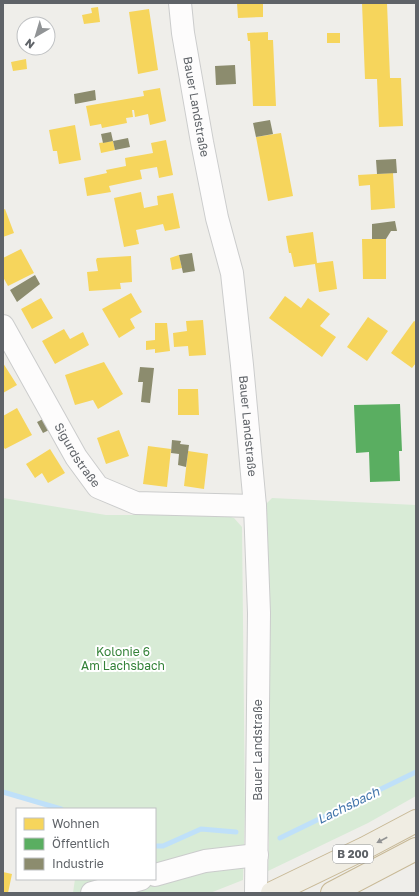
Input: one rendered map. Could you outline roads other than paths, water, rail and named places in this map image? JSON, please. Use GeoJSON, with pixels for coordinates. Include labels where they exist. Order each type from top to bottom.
{"type":"FeatureCollection","features":[{"type":"Feature","properties":{"kind":"highway","name":"B 200"},"geometry":{"type":"LineString","coordinates":[[269,889],[416,821]]}},
{"type":"Feature","properties":{"kind":"highway","name":"B 200"},"geometry":{"type":"LineString","coordinates":[[332,893],[416,849]]}},
{"type":"Feature","properties":{"kind":"street","name":"Bauer Landstraße"},"geometry":{"type":"LineString","coordinates":[[180,3],[183,34],[202,142],[217,218],[232,273],[242,365],[255,506],[259,613],[257,855],[269,889]]}},
{"type":"Feature","properties":{"kind":"street","name":"Sigurdstraße"},"geometry":{"type":"LineString","coordinates":[[3,326],[76,458],[98,487],[136,504],[255,506]]}},
{"type":"Feature","properties":{"kind":"street"},"geometry":{"type":"LineString","coordinates":[[156,875],[205,861],[257,855]]}},
{"type":"Feature","properties":{"kind":"street"},"geometry":{"type":"LineString","coordinates":[[92,893],[138,880]]}},
{"type":"Feature","properties":{"kind":"waterway","name":"Lachsbach"},"geometry":{"type":"LineString","coordinates":[[280,838],[416,772]]}},
{"type":"Feature","properties":{"kind":"waterway","name":"Lachsbach"},"geometry":{"type":"LineString","coordinates":[[3,792],[58,808]]}},
{"type":"Feature","properties":{"kind":"waterway","name":"Lachsbach"},"geometry":{"type":"LineString","coordinates":[[156,846],[163,846],[201,829],[236,832]]}},
{"type":"Feature","properties":{"kind":"park label","name":"Kolonie 6 Am Lachsbach"},"geometry":{"type":"Point","coordinates":[123,659]}}]}
